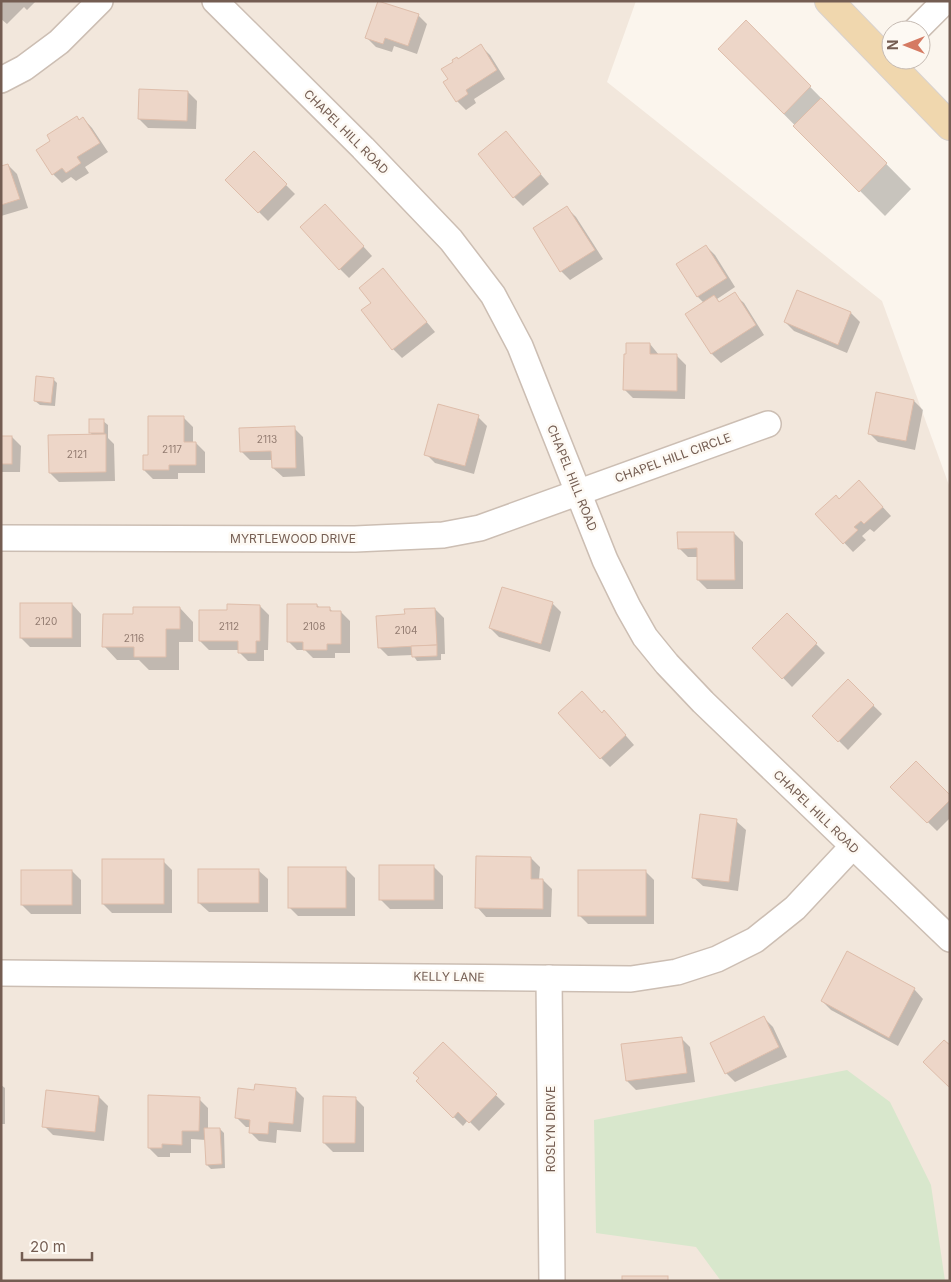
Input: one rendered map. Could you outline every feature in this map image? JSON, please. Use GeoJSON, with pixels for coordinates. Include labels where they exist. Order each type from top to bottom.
{"type":"FeatureCollection","features":[{"type":"Feature","properties":{"kind":"main road"},"geometry":{"type":"LineString","coordinates":[[829,1],[881,50]]}},
{"type":"Feature","properties":{"kind":"main road"},"geometry":{"type":"LineString","coordinates":[[900,70],[950,126]]}},
{"type":"Feature","properties":{"kind":"street"},"geometry":{"type":"LineString","coordinates":[[1,80],[24,68],[59,42],[100,1]]}},
{"type":"Feature","properties":{"kind":"street","name":"CHAPEL HILL ROAD"},"geometry":{"type":"LineString","coordinates":[[214,1],[364,148],[451,240],[493,295],[520,346],[605,560],[628,607],[645,636],[667,664],[703,702],[950,940]]}},
{"type":"Feature","properties":{"kind":"street"},"geometry":{"type":"LineString","coordinates":[[926,20],[945,1]]}},
{"type":"Feature","properties":{"kind":"street","name":"CHAPEL HILL CIRCLE"},"geometry":{"type":"LineString","coordinates":[[578,492],[768,424]]}},
{"type":"Feature","properties":{"kind":"street","name":"MYRTLEWOOD DRIVE"},"geometry":{"type":"LineString","coordinates":[[1,538],[355,539],[443,535],[480,528],[578,492]]}},
{"type":"Feature","properties":{"kind":"street","name":"KELLY LANE"},"geometry":{"type":"LineString","coordinates":[[1,973],[631,979],[677,972],[717,959],[754,940],[796,908],[852,847]]}},
{"type":"Feature","properties":{"kind":"street","name":"ROSLYN DRIVE"},"geometry":{"type":"LineString","coordinates":[[550,978],[552,1281]]}},
{"type":"Feature","properties":{"kind":"shaded area"},"geometry":{"type":"Polygon","coordinates":[[[1,1],[636,1],[607,82],[882,301],[950,488],[950,1281],[1,1281],[1,1]]]}},
{"type":"Feature","properties":{"kind":"green space"},"geometry":{"type":"Polygon","coordinates":[[[847,1070],[890,1102],[931,1185],[945,1281],[721,1281],[696,1247],[596,1233],[594,1120],[847,1070]]]}},
{"type":"Feature","properties":{"kind":"building"},"geometry":{"type":"Polygon","coordinates":[[[378,1],[419,14],[408,46],[385,38],[383,44],[365,38],[378,1]]]}},
{"type":"Feature","properties":{"kind":"building"},"geometry":{"type":"Polygon","coordinates":[[[746,20],[811,86],[784,114],[718,49],[746,20]]]}},
{"type":"Feature","properties":{"kind":"building"},"geometry":{"type":"Polygon","coordinates":[[[481,44],[497,70],[466,90],[468,94],[456,102],[443,82],[448,79],[441,69],[453,62],[452,60],[457,57],[458,59],[481,44]]]}},
{"type":"Feature","properties":{"kind":"building"},"geometry":{"type":"Polygon","coordinates":[[[139,89],[188,91],[187,121],[138,119],[139,89]]]}},
{"type":"Feature","properties":{"kind":"building"},"geometry":{"type":"Polygon","coordinates":[[[821,98],[887,163],[859,192],[793,126],[821,98]]]}},
{"type":"Feature","properties":{"kind":"building"},"geometry":{"type":"Polygon","coordinates":[[[77,116],[79,120],[83,117],[100,143],[77,157],[81,163],[66,173],[62,168],[52,175],[36,150],[50,141],[47,135],[77,116]]]}},
{"type":"Feature","properties":{"kind":"building"},"geometry":{"type":"Polygon","coordinates":[[[506,131],[541,174],[513,198],[478,154],[506,131]]]}},
{"type":"Feature","properties":{"kind":"building"},"geometry":{"type":"Polygon","coordinates":[[[254,151],[287,184],[258,213],[225,180],[254,151]]]}},
{"type":"Feature","properties":{"kind":"building"},"geometry":{"type":"Polygon","coordinates":[[[8,164],[20,199],[1,205],[1,166],[8,164]]]}},
{"type":"Feature","properties":{"kind":"building"},"geometry":{"type":"Polygon","coordinates":[[[325,204],[364,246],[339,270],[300,227],[325,204]]]}},
{"type":"Feature","properties":{"kind":"building"},"geometry":{"type":"Polygon","coordinates":[[[567,206],[595,250],[560,272],[533,228],[567,206]]]}},
{"type":"Feature","properties":{"kind":"building"},"geometry":{"type":"Polygon","coordinates":[[[706,245],[727,278],[697,297],[676,264],[706,245]]]}},
{"type":"Feature","properties":{"kind":"building"},"geometry":{"type":"Polygon","coordinates":[[[383,268],[427,322],[392,350],[361,310],[371,303],[359,288],[383,268]]]}},
{"type":"Feature","properties":{"kind":"building"},"geometry":{"type":"Polygon","coordinates":[[[797,290],[851,312],[838,345],[784,322],[797,290]]]}},
{"type":"Feature","properties":{"kind":"building"},"geometry":{"type":"Polygon","coordinates":[[[735,292],[756,325],[711,354],[685,314],[714,295],[719,302],[735,292]]]}},
{"type":"Feature","properties":{"kind":"building"},"geometry":{"type":"Polygon","coordinates":[[[626,343],[650,343],[650,354],[677,354],[677,391],[623,390],[626,343]]]}},
{"type":"Feature","properties":{"kind":"building"},"geometry":{"type":"Polygon","coordinates":[[[36,376],[54,378],[51,403],[34,401],[36,376]]]}},
{"type":"Feature","properties":{"kind":"building"},"geometry":{"type":"Polygon","coordinates":[[[876,392],[914,400],[906,441],[868,434],[876,392]]]}},
{"type":"Feature","properties":{"kind":"building"},"geometry":{"type":"Polygon","coordinates":[[[438,404],[479,415],[465,466],[424,455],[438,404]]]}},
{"type":"Feature","properties":{"kind":"building"},"geometry":{"type":"Polygon","coordinates":[[[148,416],[184,416],[184,442],[196,442],[196,465],[169,465],[169,470],[143,470],[143,455],[148,455],[148,416]]]}},
{"type":"Feature","properties":{"kind":"building"},"geometry":{"type":"Polygon","coordinates":[[[89,419],[104,419],[104,433],[89,433],[89,419]]]}},
{"type":"Feature","properties":{"kind":"building"},"geometry":{"type":"Polygon","coordinates":[[[295,426],[296,468],[272,468],[271,451],[240,452],[239,428],[295,426]]]}},
{"type":"Feature","properties":{"kind":"building"},"geometry":{"type":"Polygon","coordinates":[[[106,434],[106,472],[49,473],[48,435],[106,434]]]}},
{"type":"Feature","properties":{"kind":"building"},"geometry":{"type":"Polygon","coordinates":[[[1,436],[12,436],[12,464],[1,464],[1,436]]]}},
{"type":"Feature","properties":{"kind":"building"},"geometry":{"type":"Polygon","coordinates":[[[859,480],[883,507],[864,524],[861,521],[854,527],[858,530],[843,544],[815,514],[836,495],[839,499],[859,480]]]}},
{"type":"Feature","properties":{"kind":"building"},"geometry":{"type":"Polygon","coordinates":[[[677,532],[734,532],[735,580],[697,580],[697,548],[678,549],[677,532]]]}},
{"type":"Feature","properties":{"kind":"building"},"geometry":{"type":"Polygon","coordinates":[[[502,587],[553,602],[541,644],[489,628],[502,587]]]}},
{"type":"Feature","properties":{"kind":"building"},"geometry":{"type":"Polygon","coordinates":[[[20,603],[72,603],[72,638],[20,638],[20,603]]]}},
{"type":"Feature","properties":{"kind":"building"},"geometry":{"type":"Polygon","coordinates":[[[227,604],[260,605],[260,641],[256,641],[256,653],[238,653],[238,641],[199,641],[199,610],[227,610],[227,604]]]}},
{"type":"Feature","properties":{"kind":"building"},"geometry":{"type":"Polygon","coordinates":[[[287,604],[317,604],[317,607],[330,607],[330,611],[341,611],[341,644],[327,644],[327,650],[303,650],[303,642],[287,642],[287,604]]]}},
{"type":"Feature","properties":{"kind":"building"},"geometry":{"type":"Polygon","coordinates":[[[133,607],[180,607],[180,629],[166,629],[166,657],[134,657],[134,647],[102,647],[103,614],[133,614],[133,607]]]}},
{"type":"Feature","properties":{"kind":"building"},"geometry":{"type":"Polygon","coordinates":[[[435,608],[437,645],[378,648],[376,616],[405,614],[404,609],[435,608]]]}},
{"type":"Feature","properties":{"kind":"building"},"geometry":{"type":"Polygon","coordinates":[[[787,613],[817,643],[782,679],[752,648],[787,613]]]}},
{"type":"Feature","properties":{"kind":"building"},"geometry":{"type":"Polygon","coordinates":[[[437,645],[437,656],[412,657],[411,646],[437,645]]]}},
{"type":"Feature","properties":{"kind":"building"},"geometry":{"type":"Polygon","coordinates":[[[848,679],[874,705],[838,742],[812,716],[848,679]]]}},
{"type":"Feature","properties":{"kind":"building"},"geometry":{"type":"Polygon","coordinates":[[[582,691],[602,713],[604,710],[626,735],[600,759],[558,713],[582,691]]]}},
{"type":"Feature","properties":{"kind":"building"},"geometry":{"type":"Polygon","coordinates":[[[916,761],[950,795],[950,800],[927,823],[890,787],[916,761]]]}},
{"type":"Feature","properties":{"kind":"building"},"geometry":{"type":"Polygon","coordinates":[[[700,814],[737,819],[729,882],[692,878],[700,814]]]}},
{"type":"Feature","properties":{"kind":"building"},"geometry":{"type":"Polygon","coordinates":[[[476,856],[531,857],[531,879],[543,879],[543,909],[475,908],[476,856]]]}},
{"type":"Feature","properties":{"kind":"building"},"geometry":{"type":"Polygon","coordinates":[[[102,859],[164,859],[164,904],[102,904],[102,859]]]}},
{"type":"Feature","properties":{"kind":"building"},"geometry":{"type":"Polygon","coordinates":[[[379,865],[434,865],[434,900],[379,900],[379,865]]]}},
{"type":"Feature","properties":{"kind":"building"},"geometry":{"type":"Polygon","coordinates":[[[288,867],[346,867],[346,908],[288,908],[288,867]]]}},
{"type":"Feature","properties":{"kind":"building"},"geometry":{"type":"Polygon","coordinates":[[[198,869],[259,869],[259,903],[198,903],[198,869]]]}},
{"type":"Feature","properties":{"kind":"building"},"geometry":{"type":"Polygon","coordinates":[[[21,870],[72,870],[72,905],[21,905],[21,870]]]}},
{"type":"Feature","properties":{"kind":"building"},"geometry":{"type":"Polygon","coordinates":[[[578,870],[646,870],[646,916],[578,916],[578,870]]]}},
{"type":"Feature","properties":{"kind":"building"},"geometry":{"type":"Polygon","coordinates":[[[847,951],[915,988],[889,1038],[821,1001],[847,951]]]}},
{"type":"Feature","properties":{"kind":"building"},"geometry":{"type":"Polygon","coordinates":[[[764,1016],[779,1047],[725,1074],[710,1043],[764,1016]]]}},
{"type":"Feature","properties":{"kind":"building"},"geometry":{"type":"Polygon","coordinates":[[[682,1037],[687,1073],[626,1081],[621,1044],[682,1037]]]}},
{"type":"Feature","properties":{"kind":"building"},"geometry":{"type":"Polygon","coordinates":[[[944,1040],[950,1045],[950,1088],[923,1062],[944,1040]]]}},
{"type":"Feature","properties":{"kind":"building"},"geometry":{"type":"Polygon","coordinates":[[[443,1042],[497,1094],[469,1123],[458,1112],[453,1118],[416,1081],[419,1078],[413,1073],[443,1042]]]}},
{"type":"Feature","properties":{"kind":"building"},"geometry":{"type":"Polygon","coordinates":[[[255,1084],[296,1088],[293,1124],[269,1122],[268,1134],[249,1133],[250,1120],[235,1118],[238,1088],[254,1090],[255,1084]]]}},
{"type":"Feature","properties":{"kind":"building"},"geometry":{"type":"Polygon","coordinates":[[[46,1090],[99,1096],[95,1132],[42,1127],[46,1090]]]}},
{"type":"Feature","properties":{"kind":"building"},"geometry":{"type":"Polygon","coordinates":[[[148,1095],[200,1097],[199,1131],[182,1131],[182,1145],[162,1144],[162,1148],[148,1148],[148,1095]]]}},
{"type":"Feature","properties":{"kind":"building"},"geometry":{"type":"Polygon","coordinates":[[[323,1096],[356,1097],[355,1143],[323,1143],[323,1096]]]}},
{"type":"Feature","properties":{"kind":"building"},"geometry":{"type":"Polygon","coordinates":[[[204,1128],[220,1128],[222,1164],[206,1165],[204,1128]]]}},
{"type":"Feature","properties":{"kind":"building"},"geometry":{"type":"Polygon","coordinates":[[[622,1276],[668,1276],[668,1281],[622,1281],[622,1276]]]}}]}
